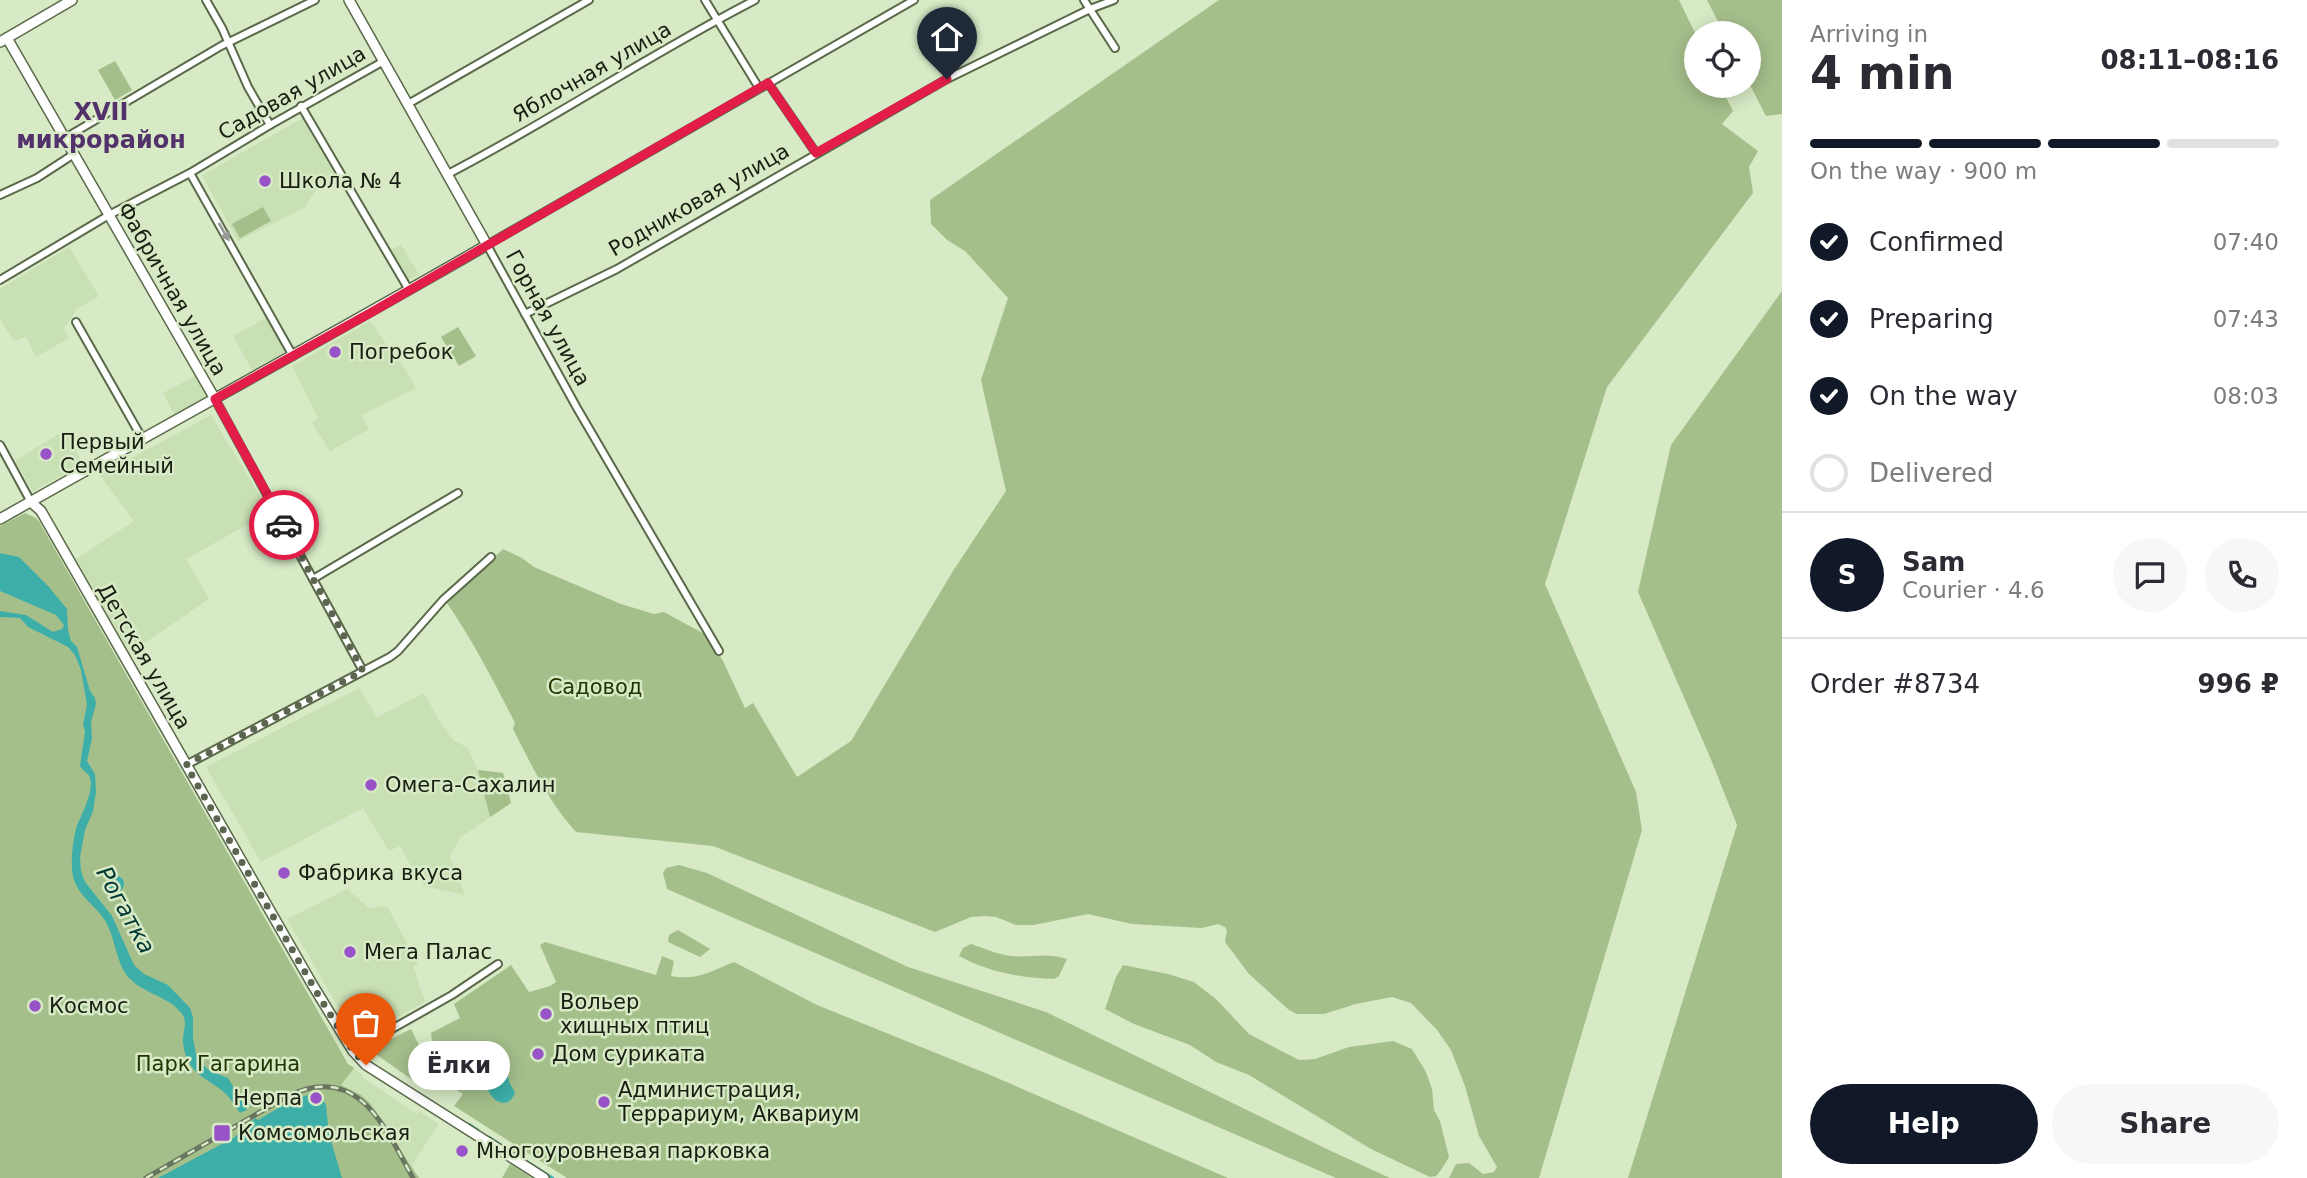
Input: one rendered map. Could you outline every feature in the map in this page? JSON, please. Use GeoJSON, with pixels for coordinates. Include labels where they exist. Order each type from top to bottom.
{"type":"FeatureCollection","features":[{"type":"Feature","properties":{"kind":"street"},"geometry":{"type":"LineString","coordinates":[[4,40],[72,0]]}},
{"type":"Feature","properties":{"kind":"street"},"geometry":{"type":"LineString","coordinates":[[206,0],[248,87],[270,125]]}},
{"type":"Feature","properties":{"kind":"street"},"geometry":{"type":"LineString","coordinates":[[65,138],[228,43],[315,0]]}},
{"type":"Feature","properties":{"kind":"street","name":"Горная улица"},"geometry":{"type":"LineString","coordinates":[[349,0],[577,408],[719,651]]}},
{"type":"Feature","properties":{"kind":"street"},"geometry":{"type":"LineString","coordinates":[[408,104],[589,0]]}},
{"type":"Feature","properties":{"kind":"street"},"geometry":{"type":"LineString","coordinates":[[705,0],[759,88]]}},
{"type":"Feature","properties":{"kind":"street","name":"Яблочная улица"},"geometry":{"type":"LineString","coordinates":[[448,174],[504,145],[716,20],[755,0]]}},
{"type":"Feature","properties":{"kind":"street"},"geometry":{"type":"LineString","coordinates":[[0,519],[293,356],[914,0]]}},
{"type":"Feature","properties":{"kind":"street"},"geometry":{"type":"LineString","coordinates":[[1084,0],[1115,48]]}},
{"type":"Feature","properties":{"kind":"street","name":"Родниковая улица"},"geometry":{"type":"LineString","coordinates":[[525,314],[617,269],[947,79],[1090,9],[1114,0]]}},
{"type":"Feature","properties":{"kind":"street","name":"Фабричная улица"},"geometry":{"type":"LineString","coordinates":[[4,40],[74,153],[215,399],[363,671]]}},
{"type":"Feature","properties":{"kind":"street","name":"Садовая улица"},"geometry":{"type":"LineString","coordinates":[[0,281],[109,215],[190,173],[301,106],[384,61]]}},
{"type":"Feature","properties":{"kind":"street"},"geometry":{"type":"LineString","coordinates":[[768,83],[816,153]]}},
{"type":"Feature","properties":{"kind":"street"},"geometry":{"type":"LineString","coordinates":[[301,106],[409,290]]}},
{"type":"Feature","properties":{"kind":"street"},"geometry":{"type":"LineString","coordinates":[[0,195],[37,178],[74,153]]}},
{"type":"Feature","properties":{"kind":"street"},"geometry":{"type":"LineString","coordinates":[[190,173],[293,356]]}},
{"type":"Feature","properties":{"kind":"street"},"geometry":{"type":"LineString","coordinates":[[76,322],[142,438]]}},
{"type":"Feature","properties":{"kind":"street","name":"Детская улица"},"geometry":{"type":"LineString","coordinates":[[0,445],[31,502],[41,511],[353,1051],[366,1065],[544,1178]]}},
{"type":"Feature","properties":{"kind":"street"},"geometry":{"type":"LineString","coordinates":[[313,579],[458,493]]}},
{"type":"Feature","properties":{"kind":"street"},"geometry":{"type":"LineString","coordinates":[[186,765],[398,651],[443,600],[491,557]]}},
{"type":"Feature","properties":{"kind":"street"},"geometry":{"type":"LineString","coordinates":[[353,1051],[452,995],[498,964]]}},
{"type":"Feature","properties":{"kind":"shaded area","name":"Школа № 4"},"geometry":{"type":"Polygon","coordinates":[[[303,118],[334,174],[318,187],[304,208],[238,241],[202,175],[303,118]]]}},
{"type":"Feature","properties":{"kind":"shaded area"},"geometry":{"type":"Polygon","coordinates":[[[401,245],[419,274],[408,280],[390,250],[401,245]]]}},
{"type":"Feature","properties":{"kind":"shaded area"},"geometry":{"type":"Polygon","coordinates":[[[69,247],[99,296],[77,309],[64,329],[69,338],[36,357],[26,337],[14,341],[0,319],[0,289],[69,247]]]}},
{"type":"Feature","properties":{"kind":"shaded area"},"geometry":{"type":"Polygon","coordinates":[[[266,318],[285,352],[252,370],[233,336],[266,318]]]}},
{"type":"Feature","properties":{"kind":"shaded area"},"geometry":{"type":"Polygon","coordinates":[[[370,321],[386,344],[394,350],[416,388],[362,415],[369,429],[330,451],[312,423],[318,418],[292,366],[370,321]]]}},
{"type":"Feature","properties":{"kind":"shaded area"},"geometry":{"type":"Polygon","coordinates":[[[195,376],[208,398],[175,416],[163,393],[195,376]]]}},
{"type":"Feature","properties":{"kind":"shaded area"},"geometry":{"type":"Polygon","coordinates":[[[211,415],[270,512],[186,559],[209,599],[130,653],[76,559],[134,521],[100,475],[211,415]]]}},
{"type":"Feature","properties":{"kind":"shaded area"},"geometry":{"type":"Polygon","coordinates":[[[66,429],[79,450],[76,452],[83,464],[33,491],[15,461],[66,429]]]}},
{"type":"Feature","properties":{"kind":"shaded area"},"geometry":{"type":"Polygon","coordinates":[[[359,688],[377,717],[424,693],[454,741],[467,747],[478,770],[503,773],[511,803],[461,837],[450,856],[465,895],[423,886],[425,867],[411,866],[400,846],[389,851],[363,808],[261,862],[206,767],[359,688]]]}},
{"type":"Feature","properties":{"kind":"shaded area"},"geometry":{"type":"Polygon","coordinates":[[[347,889],[369,908],[387,906],[418,964],[413,966],[425,1002],[357,1039],[287,919],[347,889]]]}},
{"type":"Feature","properties":{"kind":"shaded area"},"geometry":{"type":"Polygon","coordinates":[[[354,1068],[362,1077],[417,1114],[419,1111],[439,1124],[413,1167],[370,1104],[361,1095],[341,1085],[354,1068]]]}},
{"type":"Feature","properties":{"kind":"green space","name":"Садовод"},"geometry":{"type":"Polygon","coordinates":[[[1219,0],[1679,0],[1689,21],[1684,21],[1684,98],[1726,98],[1733,111],[1722,124],[1758,151],[1749,167],[1753,193],[1607,387],[1545,584],[1636,792],[1642,830],[1539,1178],[1449,1178],[1456,1164],[1469,1163],[1483,1174],[1494,1172],[1497,1167],[1479,1136],[1465,1086],[1451,1050],[1437,1030],[1411,1003],[1392,997],[1324,1014],[1297,1014],[1249,974],[1225,942],[1225,927],[1218,924],[1202,928],[1132,924],[1088,914],[1034,925],[1016,925],[986,916],[971,917],[935,932],[713,846],[576,832],[541,783],[513,729],[515,723],[499,692],[447,603],[503,549],[534,567],[621,604],[654,614],[664,612],[708,636],[745,708],[753,703],[797,777],[851,741],[953,571],[1006,491],[981,380],[1008,298],[965,251],[947,240],[931,224],[930,200],[1219,0]]]}},
{"type":"Feature","properties":{"kind":"green space"},"geometry":{"type":"Polygon","coordinates":[[[1707,0],[1782,0],[1782,114],[1766,116],[1757,98],[1761,98],[1761,21],[1718,21],[1707,0]]]}},
{"type":"Feature","properties":{"kind":"green space"},"geometry":{"type":"Polygon","coordinates":[[[115,61],[132,90],[115,100],[98,70],[115,61]]]}},
{"type":"Feature","properties":{"kind":"green space"},"geometry":{"type":"Polygon","coordinates":[[[263,207],[271,221],[240,238],[232,224],[263,207]]]}},
{"type":"Feature","properties":{"kind":"green space"},"geometry":{"type":"Polygon","coordinates":[[[1782,291],[1782,1178],[1628,1178],[1737,825],[1638,592],[1671,445],[1782,291]]]}},
{"type":"Feature","properties":{"kind":"green space"},"geometry":{"type":"Polygon","coordinates":[[[458,327],[476,356],[459,366],[441,337],[458,327]]]}},
{"type":"Feature","properties":{"kind":"green space","name":"Парк Гагарина"},"geometry":{"type":"Polygon","coordinates":[[[25,513],[40,523],[348,1064],[354,1068],[341,1085],[370,1103],[419,1178],[0,1178],[0,526],[25,513]]]}},
{"type":"Feature","properties":{"kind":"green space"},"geometry":{"type":"Polygon","coordinates":[[[478,770],[503,773],[511,803],[490,817],[478,770]]]}},
{"type":"Feature","properties":{"kind":"green space"},"geometry":{"type":"Polygon","coordinates":[[[679,865],[707,873],[908,967],[1046,1012],[1390,1178],[1336,1178],[667,889],[663,873],[666,868],[679,865]]]}},
{"type":"Feature","properties":{"kind":"green space"},"geometry":{"type":"Polygon","coordinates":[[[678,930],[710,949],[700,957],[668,942],[669,935],[678,930]]]}},
{"type":"Feature","properties":{"kind":"green space"},"geometry":{"type":"Polygon","coordinates":[[[545,942],[656,975],[662,956],[674,961],[671,976],[680,977],[704,974],[734,962],[817,1005],[988,1074],[1228,1178],[567,1178],[454,1106],[463,1094],[437,1078],[431,1033],[460,1018],[454,1004],[511,965],[529,992],[556,982],[540,945],[545,942]]]}},
{"type":"Feature","properties":{"kind":"green space"},"geometry":{"type":"Polygon","coordinates":[[[971,944],[1010,956],[1052,956],[1067,959],[1059,976],[1054,979],[1017,976],[981,966],[959,956],[963,948],[971,944]]]}},
{"type":"Feature","properties":{"kind":"green space"},"geometry":{"type":"Polygon","coordinates":[[[1123,965],[1194,982],[1216,999],[1249,1034],[1299,1060],[1315,1059],[1349,1047],[1393,1041],[1412,1049],[1426,1072],[1432,1089],[1434,1110],[1440,1121],[1449,1157],[1441,1170],[1436,1176],[1430,1177],[1371,1149],[1249,1075],[1216,1062],[1190,1045],[1134,1024],[1105,1009],[1123,965]]]}},
{"type":"Feature","properties":{"kind":"green space"},"geometry":{"type":"Polygon","coordinates":[[[411,1029],[422,1051],[426,1085],[424,1088],[377,1055],[367,1052],[367,1047],[371,1044],[378,1046],[411,1029]]]}},
{"type":"Feature","properties":{"kind":"green space"},"geometry":{"type":"Polygon","coordinates":[[[510,1164],[532,1178],[502,1178],[510,1164]]]}},
{"type":"Feature","properties":{"kind":"water"},"geometry":{"type":"Polygon","coordinates":[[[0,553],[19,557],[67,609],[71,641],[77,647],[90,691],[95,698],[87,761],[95,774],[96,792],[80,857],[85,882],[112,916],[134,965],[144,974],[168,985],[190,1008],[193,1038],[200,1062],[210,1071],[228,1078],[247,1110],[240,1113],[228,1096],[191,1066],[184,1048],[184,1017],[177,1008],[142,988],[124,972],[104,919],[75,883],[73,842],[91,783],[89,776],[80,766],[87,705],[81,670],[75,655],[68,647],[28,627],[20,618],[0,617],[0,611],[26,615],[53,632],[62,629],[64,625],[56,615],[0,591],[0,553]]]}},
{"type":"Feature","properties":{"kind":"water"},"geometry":{"type":"Polygon","coordinates":[[[116,876],[122,878],[122,890],[116,892],[110,890],[108,884],[110,878],[116,876]]]}},
{"type":"Feature","properties":{"kind":"water"},"geometry":{"type":"Polygon","coordinates":[[[500,1067],[507,1071],[515,1093],[510,1101],[503,1103],[491,1095],[487,1080],[491,1073],[500,1067]]]}},
{"type":"Feature","properties":{"kind":"water"},"geometry":{"type":"Polygon","coordinates":[[[315,1094],[315,1101],[322,1098],[326,1105],[329,1134],[342,1178],[158,1178],[235,1137],[255,1118],[258,1120],[292,1100],[315,1094]]]}},
{"type":"Feature","properties":{"kind":"waterway"},"geometry":{"type":"LineString","coordinates":[[243,1106],[253,1106]]}},
{"type":"Feature","properties":{"kind":"waterway"},"geometry":{"type":"LineString","coordinates":[[469,1124],[478,1130]]}},
{"type":"Feature","properties":{"kind":"waterway"},"geometry":{"type":"LineString","coordinates":[[489,1137],[553,1178]]}},
{"type":"Feature","properties":{"kind":"railway"},"geometry":{"type":"LineString","coordinates":[[146,1178],[288,1096],[313,1088],[334,1087],[351,1094],[367,1106],[392,1139],[413,1178]]}},
{"type":"Feature","properties":{"kind":"way so far"},"geometry":{"type":"LineString","coordinates":[[284,525],[363,671],[186,765],[320,998],[353,1051],[366,1065]]}},
{"type":"Feature","properties":{"kind":"place","name":"Школа № 4"},"geometry":{"type":"Point","coordinates":[265,181]}},
{"type":"Feature","properties":{"kind":"place","name":"Погребок"},"geometry":{"type":"Point","coordinates":[335,352]}},
{"type":"Feature","properties":{"kind":"place","name":"Первый Семейный"},"geometry":{"type":"Point","coordinates":[46,454]}},
{"type":"Feature","properties":{"kind":"place","name":"Омега-Сахалин"},"geometry":{"type":"Point","coordinates":[371,785]}},
{"type":"Feature","properties":{"kind":"place","name":"Фабрика вкуса"},"geometry":{"type":"Point","coordinates":[284,873]}},
{"type":"Feature","properties":{"kind":"place","name":"Мега Палас"},"geometry":{"type":"Point","coordinates":[350,952]}},
{"type":"Feature","properties":{"kind":"place","name":"Космос"},"geometry":{"type":"Point","coordinates":[35,1006]}},
{"type":"Feature","properties":{"kind":"place","name":"Вольер хищных птиц"},"geometry":{"type":"Point","coordinates":[546,1014]}},
{"type":"Feature","properties":{"kind":"place","name":"Дом суриката"},"geometry":{"type":"Point","coordinates":[538,1054]}},
{"type":"Feature","properties":{"kind":"place","name":"Ёлки"},"geometry":{"type":"Point","coordinates":[366,1065]}},
{"type":"Feature","properties":{"kind":"place","name":"Нерпа"},"geometry":{"type":"Point","coordinates":[316,1098]}},
{"type":"Feature","properties":{"kind":"place","name":"Администрация, Террариум, Аквариум"},"geometry":{"type":"Point","coordinates":[604,1102]}},
{"type":"Feature","properties":{"kind":"place","name":"Комсомольская"},"geometry":{"type":"Point","coordinates":[222,1133]}},
{"type":"Feature","properties":{"kind":"place","name":"Многоуровневая парковка"},"geometry":{"type":"Point","coordinates":[462,1151]}},
{"type":"Feature","properties":{"kind":"district","name":"XVII микрорайон"},"geometry":{"type":"Point","coordinates":[101,126]}},
{"type":"Feature","properties":{"kind":"route"},"geometry":{"type":"LineString","coordinates":[[284,525],[215,399],[372,312],[768,83],[816,153],[947,79]]}},
{"type":"Feature","properties":{"kind":"water label","name":"Рогатка"},"geometry":{"type":"Point","coordinates":[126,910]}}]}
